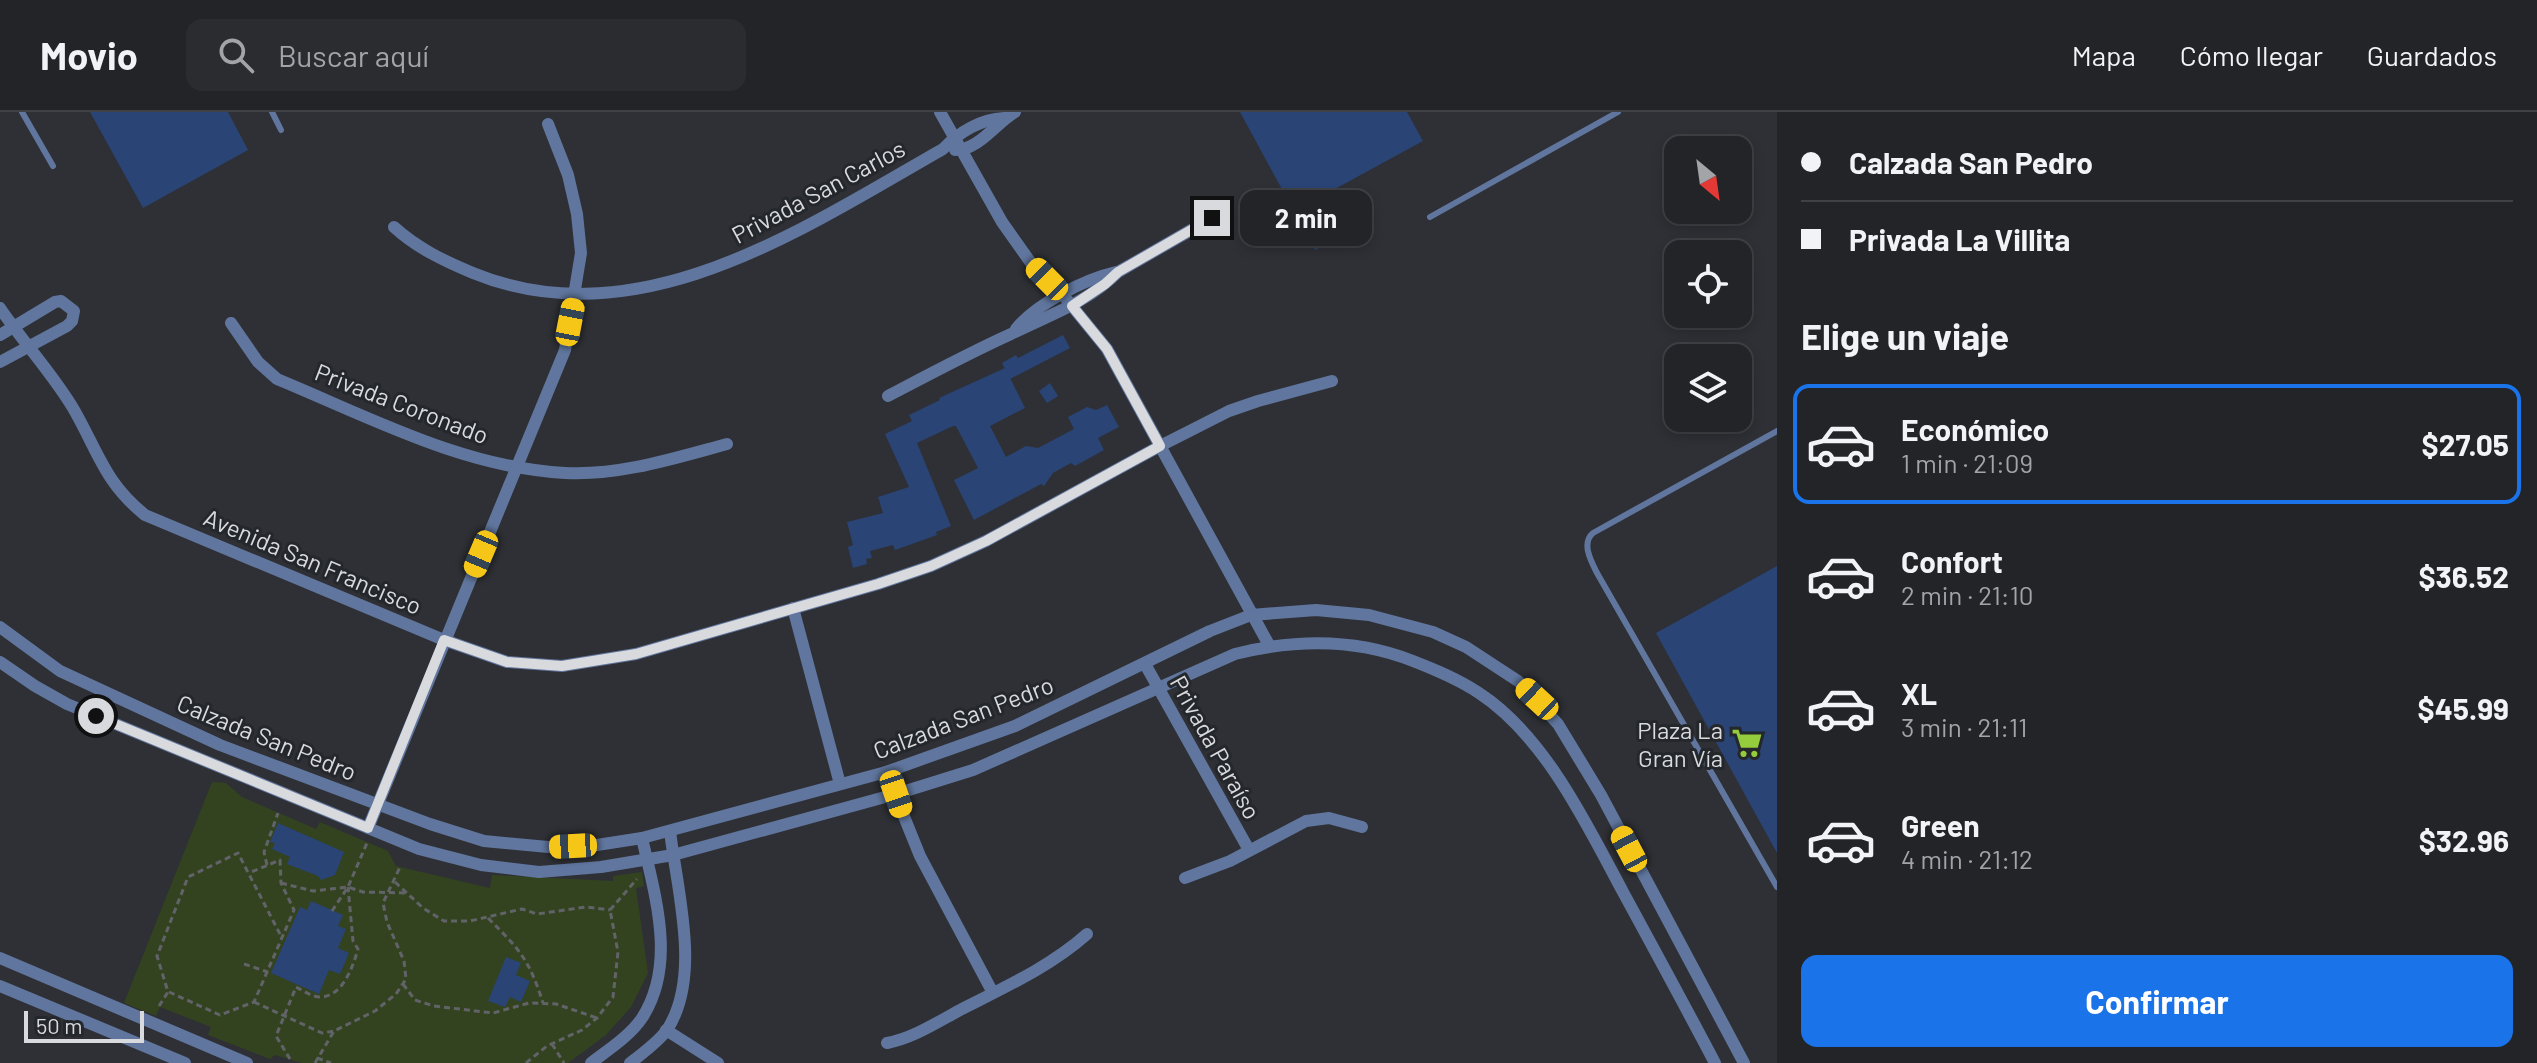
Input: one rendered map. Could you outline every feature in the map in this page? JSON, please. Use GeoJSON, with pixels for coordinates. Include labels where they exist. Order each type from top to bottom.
{"type":"FeatureCollection","features":[{"type":"Feature","properties":{"kind":"street"},"geometry":{"type":"LineString","coordinates":[[940,112],[1002,222],[1031,263],[1063,295],[1107,349],[1269,645]]}},
{"type":"Feature","properties":{"kind":"street","name":"Privada San Carlos"},"geometry":{"type":"LineString","coordinates":[[394,227],[411,242],[438,257],[501,284],[547,294],[634,288],[693,275],[781,241],[943,149],[954,137],[989,119],[1009,115]]}},
{"type":"Feature","properties":{"kind":"street","name":"Privada San Carlos"},"geometry":{"type":"LineString","coordinates":[[943,149],[961,150],[993,132],[1009,115]]}},
{"type":"Feature","properties":{"kind":"street"},"geometry":{"type":"LineString","coordinates":[[368,828],[565,350],[581,253],[577,214],[568,175],[548,124]]}},
{"type":"Feature","properties":{"kind":"street"},"geometry":{"type":"LineString","coordinates":[[888,396],[1072,306],[1118,272],[1212,218]]}},
{"type":"Feature","properties":{"kind":"street"},"geometry":{"type":"LineString","coordinates":[[1014,332],[1026,317],[1063,295],[1101,275],[1118,272]]}},
{"type":"Feature","properties":{"kind":"street"},"geometry":{"type":"LineString","coordinates":[[0,335],[55,302],[61,301],[72,307],[74,316],[67,326],[0,362]]}},
{"type":"Feature","properties":{"kind":"street","name":"Avenida San Francisco"},"geometry":{"type":"LineString","coordinates":[[0,308],[73,408],[107,475],[124,498],[145,515],[444,640],[507,662],[562,666],[636,654],[878,584],[945,560],[1229,411],[1332,381]]}},
{"type":"Feature","properties":{"kind":"street","name":"Privada Coronado"},"geometry":{"type":"LineString","coordinates":[[231,323],[258,362],[277,379],[445,448],[517,468],[568,473],[628,468],[727,444]]}},
{"type":"Feature","properties":{"kind":"street"},"geometry":{"type":"LineString","coordinates":[[793,608],[840,784]]}},
{"type":"Feature","properties":{"kind":"street","name":"Calzada San Pedro"},"geometry":{"type":"LineString","coordinates":[[0,627],[23,647],[60,671],[220,745],[484,841],[548,847],[597,845],[642,838],[886,772],[1015,726],[1210,631],[1251,615],[1316,610],[1369,615],[1433,632],[1466,647],[1518,681],[1558,724],[1601,795],[1744,1063]]}},
{"type":"Feature","properties":{"kind":"street","name":"Calzada San Pedro"},"geometry":{"type":"LineString","coordinates":[[3,665],[67,704],[419,849],[481,865],[539,872],[601,867],[673,855],[973,770],[1235,654],[1269,645],[1312,642],[1364,645],[1448,675],[1481,694],[1505,715],[1549,766],[1577,808],[1715,1063]]}},
{"type":"Feature","properties":{"kind":"street"},"geometry":{"type":"LineString","coordinates":[[3,665],[23,647]]}},
{"type":"Feature","properties":{"kind":"street","name":"Privada Paraíso"},"geometry":{"type":"LineString","coordinates":[[1145,664],[1249,850]]}},
{"type":"Feature","properties":{"kind":"street"},"geometry":{"type":"LineString","coordinates":[[214,765],[220,745]]}},
{"type":"Feature","properties":{"kind":"street"},"geometry":{"type":"LineString","coordinates":[[886,772],[920,856],[993,993]]}},
{"type":"Feature","properties":{"kind":"street"},"geometry":{"type":"LineString","coordinates":[[1577,808],[1601,795]]}},
{"type":"Feature","properties":{"kind":"street","name":"Privada Paraíso"},"geometry":{"type":"LineString","coordinates":[[1185,878],[1210,870],[1306,821],[1319,818],[1362,827]]}},
{"type":"Feature","properties":{"kind":"street"},"geometry":{"type":"LineString","coordinates":[[630,1063],[666,1030],[682,992],[687,955],[670,831]]}},
{"type":"Feature","properties":{"kind":"street"},"geometry":{"type":"LineString","coordinates":[[591,1063],[641,1020],[659,982],[662,945],[642,838]]}},
{"type":"Feature","properties":{"kind":"street"},"geometry":{"type":"LineString","coordinates":[[887,1043],[912,1035],[1052,961],[1087,934]]}},
{"type":"Feature","properties":{"kind":"street"},"geometry":{"type":"LineString","coordinates":[[0,958],[247,1063]]}},
{"type":"Feature","properties":{"kind":"street"},"geometry":{"type":"LineString","coordinates":[[0,986],[184,1063],[194,1040]]}},
{"type":"Feature","properties":{"kind":"street"},"geometry":{"type":"LineString","coordinates":[[666,1030],[718,1063]]}},
{"type":"Feature","properties":{"kind":"lane"},"geometry":{"type":"LineString","coordinates":[[22,112],[53,166]]}},
{"type":"Feature","properties":{"kind":"lane"},"geometry":{"type":"LineString","coordinates":[[272,112],[281,130]]}},
{"type":"Feature","properties":{"kind":"lane"},"geometry":{"type":"LineString","coordinates":[[1430,217],[1618,112]]}},
{"type":"Feature","properties":{"kind":"lane"},"geometry":{"type":"LineString","coordinates":[[1777,431],[1593,533],[1587,543],[1597,573],[1777,887]]}},
{"type":"Feature","properties":{"kind":"path"},"geometry":{"type":"LineString","coordinates":[[267,865],[264,852],[278,813]]}},
{"type":"Feature","properties":{"kind":"path"},"geometry":{"type":"LineString","coordinates":[[332,911],[348,887],[367,842]]}},
{"type":"Feature","properties":{"kind":"path"},"geometry":{"type":"LineString","coordinates":[[249,873],[280,860],[281,883],[294,910],[268,972],[254,1002],[220,1015],[168,992],[157,956],[188,877],[238,853],[282,938]]}},
{"type":"Feature","properties":{"kind":"path"},"geometry":{"type":"LineString","coordinates":[[254,1002],[322,1033],[334,1031],[375,1011],[396,994],[406,979],[404,961],[387,922],[383,903],[400,867]]}},
{"type":"Feature","properties":{"kind":"path"},"geometry":{"type":"LineString","coordinates":[[610,910],[637,879]]}},
{"type":"Feature","properties":{"kind":"path"},"geometry":{"type":"LineString","coordinates":[[394,881],[423,908],[444,921],[470,921],[522,909],[537,914],[586,907],[610,910]]}},
{"type":"Feature","properties":{"kind":"path"},"geometry":{"type":"LineString","coordinates":[[281,883],[313,891],[348,887],[363,892],[407,893]]}},
{"type":"Feature","properties":{"kind":"path"},"geometry":{"type":"LineString","coordinates":[[290,1059],[276,1036],[296,987],[317,998],[328,996],[340,988],[353,966],[358,949],[353,941],[348,887]]}},
{"type":"Feature","properties":{"kind":"path"},"geometry":{"type":"LineString","coordinates":[[526,1063],[552,1044],[582,1030],[597,1018],[613,997],[618,952],[610,910]]}},
{"type":"Feature","properties":{"kind":"path"},"geometry":{"type":"LineString","coordinates":[[487,917],[520,950],[543,1003]]}},
{"type":"Feature","properties":{"kind":"path"},"geometry":{"type":"LineString","coordinates":[[244,964],[268,972]]}},
{"type":"Feature","properties":{"kind":"path"},"geometry":{"type":"LineString","coordinates":[[403,984],[415,1000],[434,1006],[493,1013],[529,1003],[543,1003],[597,1018]]}},
{"type":"Feature","properties":{"kind":"path"},"geometry":{"type":"LineString","coordinates":[[159,1006],[168,992]]}},
{"type":"Feature","properties":{"kind":"path"},"geometry":{"type":"LineString","coordinates":[[315,1063],[334,1031]]}},
{"type":"Feature","properties":{"kind":"path"},"geometry":{"type":"LineString","coordinates":[[552,1044],[564,1063]]}},
{"type":"Feature","properties":{"kind":"path"},"geometry":{"type":"LineString","coordinates":[[317,1058],[331,1063]]}},
{"type":"Feature","properties":{"kind":"green space"},"geometry":{"type":"Polygon","coordinates":[[[212,782],[226,783],[242,797],[316,829],[320,822],[388,851],[396,866],[490,888],[492,875],[613,881],[613,876],[642,872],[644,886],[636,888],[648,973],[631,1007],[606,1035],[568,1063],[302,1063],[275,1055],[270,1059],[208,1035],[211,1027],[160,1007],[156,1016],[124,1003],[212,782]]]}},
{"type":"Feature","properties":{"kind":"building"},"geometry":{"type":"Polygon","coordinates":[[[90,112],[228,112],[248,150],[143,208],[90,112]]]}},
{"type":"Feature","properties":{"kind":"building"},"geometry":{"type":"Polygon","coordinates":[[[1240,112],[1407,112],[1423,141],[1335,189],[1356,227],[1315,250],[1240,112]]]}},
{"type":"Feature","properties":{"kind":"building"},"geometry":{"type":"Polygon","coordinates":[[[1063,335],[1070,348],[1010,379],[1002,363],[1063,335]]]}},
{"type":"Feature","properties":{"kind":"building"},"geometry":{"type":"Polygon","coordinates":[[[1005,368],[1025,408],[990,426],[1006,457],[1026,446],[1038,448],[1074,429],[1068,417],[1087,407],[1096,410],[1107,405],[1119,427],[1098,438],[1104,450],[1075,466],[1071,463],[1053,473],[1044,486],[1041,484],[974,520],[954,480],[978,468],[956,426],[953,426],[917,443],[951,526],[936,532],[937,535],[895,550],[893,545],[870,551],[872,558],[866,559],[867,564],[853,568],[848,547],[853,545],[847,522],[883,513],[878,497],[909,487],[885,434],[912,421],[909,415],[939,398],[1005,368]]]}},
{"type":"Feature","properties":{"kind":"building"},"geometry":{"type":"Polygon","coordinates":[[[1050,383],[1058,396],[1047,403],[1039,391],[1050,383]]]}},
{"type":"Feature","properties":{"kind":"building","name":"Plaza La Gran Vía"},"geometry":{"type":"Polygon","coordinates":[[[1777,566],[1777,853],[1656,633],[1777,566]]]}},
{"type":"Feature","properties":{"kind":"building"},"geometry":{"type":"Polygon","coordinates":[[[278,823],[344,852],[335,875],[321,880],[287,864],[290,857],[272,849],[275,843],[270,842],[278,823]]]}},
{"type":"Feature","properties":{"kind":"building"},"geometry":{"type":"Polygon","coordinates":[[[311,901],[343,915],[338,926],[346,929],[338,948],[349,953],[340,974],[329,970],[319,994],[271,973],[300,907],[307,910],[311,901]]]}},
{"type":"Feature","properties":{"kind":"building"},"geometry":{"type":"Polygon","coordinates":[[[506,957],[521,963],[516,975],[530,981],[521,1002],[510,997],[505,1007],[488,1001],[506,957]]]}},
{"type":"Feature","properties":{"kind":"place","name":"Plaza La Gran Vía"},"geometry":{"type":"Point","coordinates":[1747,743]}},
{"type":"Feature","properties":{"kind":"route"},"geometry":{"type":"LineString","coordinates":[[96,716],[368,828],[444,640],[507,662],[562,666],[636,654],[931,566],[986,541],[1160,446],[1107,349],[1072,306],[1118,272],[1212,218]]}}]}
